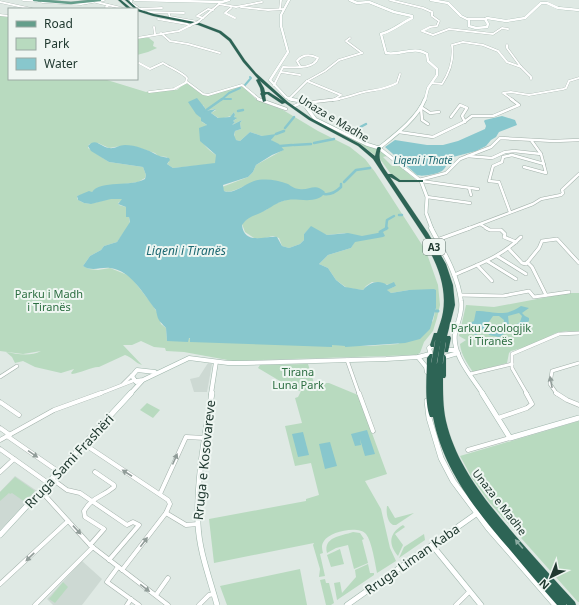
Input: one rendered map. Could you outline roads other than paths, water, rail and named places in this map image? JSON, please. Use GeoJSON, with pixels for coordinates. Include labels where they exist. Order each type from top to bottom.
{"type":"FeatureCollection","features":[{"type":"Feature","properties":{"kind":"highway"},"geometry":{"type":"LineString","coordinates":[[123,0],[130,8]]}},
{"type":"Feature","properties":{"kind":"highway","name":"Unaza e Madhe"},"geometry":{"type":"LineString","coordinates":[[123,0],[134,8]]}},
{"type":"Feature","properties":{"kind":"highway","name":"Unaza e Madhe"},"geometry":{"type":"LineString","coordinates":[[138,10],[147,15],[193,23],[218,32],[228,41],[241,61],[258,80],[283,103],[314,124],[358,148],[370,158],[429,246],[442,276],[441,279],[444,292],[443,312],[438,343],[445,355],[441,416],[460,473],[479,508],[562,605]]}},
{"type":"Feature","properties":{"kind":"highway","name":"Unaza e Madhe"},"geometry":{"type":"LineString","coordinates":[[138,10],[204,25],[224,34],[230,40],[251,70],[286,103],[310,119],[360,145],[378,163],[436,250],[448,279],[452,305],[438,343]]}},
{"type":"Feature","properties":{"kind":"highway"},"geometry":{"type":"LineString","coordinates":[[258,80],[262,88],[264,101]]}},
{"type":"Feature","properties":{"kind":"highway"},"geometry":{"type":"LineString","coordinates":[[262,94],[268,93],[283,103]]}},
{"type":"Feature","properties":{"kind":"highway"},"geometry":{"type":"LineString","coordinates":[[380,148],[377,154],[378,163],[396,180],[420,181]]}},
{"type":"Feature","properties":{"kind":"highway"},"geometry":{"type":"LineString","coordinates":[[448,279],[452,284],[455,303],[445,355],[430,358],[430,402],[432,415],[446,454],[453,470],[460,473]]}},
{"type":"Feature","properties":{"kind":"highway","name":"Unaza e Madhe"},"geometry":{"type":"LineString","coordinates":[[460,473],[487,507],[572,605]]}},
{"type":"Feature","properties":{"kind":"main road"},"geometry":{"type":"LineString","coordinates":[[34,0],[67,3],[94,1]]}},
{"type":"Feature","properties":{"kind":"main road"},"geometry":{"type":"LineString","coordinates":[[42,0],[71,3],[94,1]]}},
{"type":"Feature","properties":{"kind":"main road"},"geometry":{"type":"LineString","coordinates":[[79,4],[100,0]]}},
{"type":"Feature","properties":{"kind":"street"},"geometry":{"type":"LineString","coordinates":[[23,0],[79,4]]}},
{"type":"Feature","properties":{"kind":"street"},"geometry":{"type":"LineString","coordinates":[[94,1],[104,0]]}},
{"type":"Feature","properties":{"kind":"street"},"geometry":{"type":"LineString","coordinates":[[135,0],[222,2],[229,0]]}},
{"type":"Feature","properties":{"kind":"street"},"geometry":{"type":"LineString","coordinates":[[280,9],[281,0]]}},
{"type":"Feature","properties":{"kind":"street"},"geometry":{"type":"LineString","coordinates":[[289,0],[282,11],[281,20],[288,51],[270,79],[274,85],[289,99],[304,104],[347,98],[361,93],[386,88],[397,83],[400,74]]}},
{"type":"Feature","properties":{"kind":"street"},"geometry":{"type":"LineString","coordinates":[[350,0],[357,3],[369,2],[394,12],[412,16],[412,18],[395,26],[392,30],[382,33],[380,36],[388,54],[415,49],[425,52],[427,54],[428,61],[438,69],[438,72],[428,88],[427,95],[421,107],[399,132],[380,148]]}},
{"type":"Feature","properties":{"kind":"street"},"geometry":{"type":"LineString","coordinates":[[390,0],[423,8],[432,12],[432,16],[439,21],[439,23],[438,26],[430,27],[422,31],[426,34],[434,34],[449,29],[493,34],[502,28],[508,30]]}},
{"type":"Feature","properties":{"kind":"street"},"geometry":{"type":"LineString","coordinates":[[431,0],[448,3],[461,16],[468,20],[490,18],[508,21],[525,18],[539,4],[547,3],[558,8],[579,10]]}},
{"type":"Feature","properties":{"kind":"street"},"geometry":{"type":"LineString","coordinates":[[94,1],[121,8]]}},
{"type":"Feature","properties":{"kind":"street"},"geometry":{"type":"LineString","coordinates":[[0,2],[27,8]]}},
{"type":"Feature","properties":{"kind":"street"},"geometry":{"type":"LineString","coordinates":[[138,38],[181,31],[198,22],[222,2]]}},
{"type":"Feature","properties":{"kind":"street"},"geometry":{"type":"LineString","coordinates":[[241,7],[246,4],[262,2]]}},
{"type":"Feature","properties":{"kind":"street"},"geometry":{"type":"LineString","coordinates":[[219,4],[231,8],[241,7],[270,10],[284,9]]}},
{"type":"Feature","properties":{"kind":"street"},"geometry":{"type":"LineString","coordinates":[[108,5],[106,7],[111,8]]}},
{"type":"Feature","properties":{"kind":"street"},"geometry":{"type":"LineString","coordinates":[[138,10],[162,8]]}},
{"type":"Feature","properties":{"kind":"street"},"geometry":{"type":"LineString","coordinates":[[231,8],[225,13],[235,18]]}},
{"type":"Feature","properties":{"kind":"street"},"geometry":{"type":"LineString","coordinates":[[203,18],[198,16],[208,9],[213,10]]}},
{"type":"Feature","properties":{"kind":"street"},"geometry":{"type":"LineString","coordinates":[[138,10],[149,13],[184,13]]}},
{"type":"Feature","properties":{"kind":"street"},"geometry":{"type":"LineString","coordinates":[[169,14],[170,17],[198,22]]}},
{"type":"Feature","properties":{"kind":"street"},"geometry":{"type":"LineString","coordinates":[[158,19],[191,26]]}},
{"type":"Feature","properties":{"kind":"street"},"geometry":{"type":"LineString","coordinates":[[468,20],[469,26],[476,28],[488,26],[485,19]]}},
{"type":"Feature","properties":{"kind":"street"},"geometry":{"type":"LineString","coordinates":[[154,27],[155,34]]}},
{"type":"Feature","properties":{"kind":"street"},"geometry":{"type":"LineString","coordinates":[[161,33],[170,41],[188,44],[220,53]]}},
{"type":"Feature","properties":{"kind":"street"},"geometry":{"type":"LineString","coordinates":[[289,99],[308,81],[340,60],[362,54],[345,40],[350,38]]}},
{"type":"Feature","properties":{"kind":"street"},"geometry":{"type":"LineString","coordinates":[[432,83],[443,83],[449,73],[453,58],[452,45],[463,42],[475,43],[494,50],[502,54],[507,62],[521,67]]}},
{"type":"Feature","properties":{"kind":"street"},"geometry":{"type":"LineString","coordinates":[[507,46],[521,67],[532,77],[532,79]]}},
{"type":"Feature","properties":{"kind":"street"},"geometry":{"type":"LineString","coordinates":[[274,85],[284,67],[311,66],[317,61],[318,58],[312,55],[302,56],[297,61],[300,66]]}},
{"type":"Feature","properties":{"kind":"street"},"geometry":{"type":"LineString","coordinates":[[139,63],[150,69],[163,64],[184,74],[187,78],[186,82]]}},
{"type":"Feature","properties":{"kind":"street"},"geometry":{"type":"LineString","coordinates":[[281,72],[300,75]]}},
{"type":"Feature","properties":{"kind":"street"},"geometry":{"type":"LineString","coordinates":[[399,132],[433,137],[465,122],[473,116],[493,116],[519,105],[503,94],[503,92],[529,95],[563,89],[566,88],[569,81],[579,78]]}},
{"type":"Feature","properties":{"kind":"street"},"geometry":{"type":"LineString","coordinates":[[308,81],[342,95],[324,102]]}},
{"type":"Feature","properties":{"kind":"street"},"geometry":{"type":"LineString","coordinates":[[186,82],[203,94],[208,95],[243,85],[255,98],[284,109],[286,108]]}},
{"type":"Feature","properties":{"kind":"street"},"geometry":{"type":"LineString","coordinates":[[150,92],[174,89],[186,82]]}},
{"type":"Feature","properties":{"kind":"street"},"geometry":{"type":"LineString","coordinates":[[294,106],[299,103]]}},
{"type":"Feature","properties":{"kind":"street"},"geometry":{"type":"LineString","coordinates":[[304,104],[311,116],[317,120],[366,144],[380,148],[420,181],[427,197],[427,217],[437,240],[447,255],[454,274],[462,306],[455,331],[445,355]]}},
{"type":"Feature","properties":{"kind":"street"},"geometry":{"type":"LineString","coordinates":[[451,117],[460,106],[463,105],[467,108],[462,116],[465,122]]}},
{"type":"Feature","properties":{"kind":"street"},"geometry":{"type":"LineString","coordinates":[[421,107],[430,113],[439,112]]}},
{"type":"Feature","properties":{"kind":"street"},"geometry":{"type":"LineString","coordinates":[[421,107],[422,120],[428,124]]}},
{"type":"Feature","properties":{"kind":"street"},"geometry":{"type":"LineString","coordinates":[[420,181],[446,173],[457,161],[467,156],[482,152],[492,146],[500,138],[554,141],[579,140]]}},
{"type":"Feature","properties":{"kind":"street"},"geometry":{"type":"LineString","coordinates":[[524,167],[545,173],[541,154],[531,140]]}},
{"type":"Feature","properties":{"kind":"street"},"geometry":{"type":"LineString","coordinates":[[467,156],[492,158],[508,152],[541,154]]}},
{"type":"Feature","properties":{"kind":"street"},"geometry":{"type":"LineString","coordinates":[[508,152],[512,155],[544,164]]}},
{"type":"Feature","properties":{"kind":"street"},"geometry":{"type":"LineString","coordinates":[[510,212],[499,182],[489,181],[492,166],[502,162],[503,157],[512,155]]}},
{"type":"Feature","properties":{"kind":"street"},"geometry":{"type":"LineString","coordinates":[[437,240],[539,200],[561,195],[563,194],[562,190],[579,174]]}},
{"type":"Feature","properties":{"kind":"street"},"geometry":{"type":"LineString","coordinates":[[420,181],[478,189]]}},
{"type":"Feature","properties":{"kind":"street"},"geometry":{"type":"LineString","coordinates":[[468,188],[471,195]]}},
{"type":"Feature","properties":{"kind":"street"},"geometry":{"type":"LineString","coordinates":[[427,197],[470,203]]}},
{"type":"Feature","properties":{"kind":"street"},"geometry":{"type":"LineString","coordinates":[[480,224],[490,230],[501,230],[505,234],[504,237],[516,242]]}},
{"type":"Feature","properties":{"kind":"street"},"geometry":{"type":"LineString","coordinates":[[454,274],[497,256],[509,249],[521,237]]}},
{"type":"Feature","properties":{"kind":"street"},"geometry":{"type":"LineString","coordinates":[[509,249],[523,264],[528,262],[543,241],[558,239],[579,263]]}},
{"type":"Feature","properties":{"kind":"street"},"geometry":{"type":"LineString","coordinates":[[497,256],[526,274]]}},
{"type":"Feature","properties":{"kind":"street"},"geometry":{"type":"LineString","coordinates":[[487,261],[516,279]]}},
{"type":"Feature","properties":{"kind":"street"},"geometry":{"type":"LineString","coordinates":[[528,262],[546,295]]}},
{"type":"Feature","properties":{"kind":"street"},"geometry":{"type":"LineString","coordinates":[[477,265],[492,281]]}},
{"type":"Feature","properties":{"kind":"street"},"geometry":{"type":"LineString","coordinates":[[460,295],[503,296],[529,291],[534,297],[569,292]]}},
{"type":"Feature","properties":{"kind":"street"},"geometry":{"type":"LineString","coordinates":[[498,418],[527,408],[532,404],[519,383],[512,364],[511,356],[513,353],[530,348],[559,334],[579,333]]}},
{"type":"Feature","properties":{"kind":"street"},"geometry":{"type":"LineString","coordinates":[[445,355],[438,343],[429,347],[445,355],[470,374],[510,438]]}},
{"type":"Feature","properties":{"kind":"street"},"geometry":{"type":"LineString","coordinates":[[0,440],[54,410],[122,385],[144,379],[189,358],[239,364],[445,355]]}},
{"type":"Feature","properties":{"kind":"street"},"geometry":{"type":"LineString","coordinates":[[418,357],[427,368],[428,413],[441,458],[453,481],[476,514],[554,605]]}},
{"type":"Feature","properties":{"kind":"street"},"geometry":{"type":"LineString","coordinates":[[347,360],[373,432]]}},
{"type":"Feature","properties":{"kind":"street","name":"Rruga e Kosovareve"},"geometry":{"type":"LineString","coordinates":[[216,362],[199,490],[198,524],[200,539],[217,605]]}},
{"type":"Feature","properties":{"kind":"street"},"geometry":{"type":"LineString","coordinates":[[579,363],[552,371],[550,378],[551,385],[559,396],[579,405]]}},
{"type":"Feature","properties":{"kind":"street"},"geometry":{"type":"LineString","coordinates":[[470,374],[512,364]]}},
{"type":"Feature","properties":{"kind":"street"},"geometry":{"type":"LineString","coordinates":[[0,377],[17,366]]}},
{"type":"Feature","properties":{"kind":"street"},"geometry":{"type":"LineString","coordinates":[[122,385],[137,370],[157,372]]}},
{"type":"Feature","properties":{"kind":"street"},"geometry":{"type":"LineString","coordinates":[[144,379],[146,374],[145,371]]}},
{"type":"Feature","properties":{"kind":"street"},"geometry":{"type":"LineString","coordinates":[[132,374],[132,378],[136,382]]}},
{"type":"Feature","properties":{"kind":"street","name":"Rruga Sami Frashëri"},"geometry":{"type":"LineString","coordinates":[[0,535],[84,444],[136,382]]}},
{"type":"Feature","properties":{"kind":"street"},"geometry":{"type":"LineString","coordinates":[[0,402],[19,415]]}},
{"type":"Feature","properties":{"kind":"street"},"geometry":{"type":"LineString","coordinates":[[468,450],[579,418]]}},
{"type":"Feature","properties":{"kind":"street"},"geometry":{"type":"LineString","coordinates":[[0,428],[8,436],[59,472]]}},
{"type":"Feature","properties":{"kind":"street"},"geometry":{"type":"LineString","coordinates":[[160,494],[186,437],[205,438]]}},
{"type":"Feature","properties":{"kind":"street"},"geometry":{"type":"LineString","coordinates":[[84,444],[160,494],[168,500],[170,504],[166,513],[120,569],[107,582],[139,605]]}},
{"type":"Feature","properties":{"kind":"street"},"geometry":{"type":"LineString","coordinates":[[0,449],[48,483]]}},
{"type":"Feature","properties":{"kind":"street"},"geometry":{"type":"LineString","coordinates":[[0,472],[14,459]]}},
{"type":"Feature","properties":{"kind":"street"},"geometry":{"type":"LineString","coordinates":[[35,605],[92,546],[104,529],[85,517],[84,511],[90,501],[106,494],[114,487],[114,485],[95,472]]}},
{"type":"Feature","properties":{"kind":"street"},"geometry":{"type":"LineString","coordinates":[[52,479],[67,490],[80,493],[127,525],[133,522],[139,525],[130,536],[126,538],[109,560]]}},
{"type":"Feature","properties":{"kind":"street"},"geometry":{"type":"LineString","coordinates":[[41,491],[92,546],[168,605]]}},
{"type":"Feature","properties":{"kind":"street"},"geometry":{"type":"LineString","coordinates":[[166,513],[186,525],[198,524]]}},
{"type":"Feature","properties":{"kind":"street","name":"Rruga Liman Kaba"},"geometry":{"type":"LineString","coordinates":[[347,605],[476,514]]}},
{"type":"Feature","properties":{"kind":"street"},"geometry":{"type":"LineString","coordinates":[[0,584],[68,521]]}},
{"type":"Feature","properties":{"kind":"street"},"geometry":{"type":"LineString","coordinates":[[432,545],[480,605]]}},
{"type":"Feature","properties":{"kind":"street"},"geometry":{"type":"LineString","coordinates":[[156,595],[168,578]]}},
{"type":"Feature","properties":{"kind":"street"},"geometry":{"type":"LineString","coordinates":[[456,605],[469,592]]}},
{"type":"Feature","properties":{"kind":"street"},"geometry":{"type":"LineString","coordinates":[[200,605],[209,595],[214,594]]}},
{"type":"Feature","properties":{"kind":"street"},"geometry":{"type":"LineString","coordinates":[[127,605],[131,599]]}},
{"type":"Feature","properties":{"kind":"water","name":"Liqeni i Tiranës"},"geometry":{"type":"Polygon","coordinates":[[[197,98],[205,108],[205,111],[216,109],[211,113],[218,118],[230,117],[234,112],[234,117],[237,118],[233,121],[235,122],[232,125],[242,120],[240,123],[241,129],[235,131],[234,135],[236,140],[240,141],[250,132],[262,136],[276,134],[271,140],[279,144],[284,150],[272,155],[256,165],[253,172],[248,177],[223,185],[224,191],[231,192],[254,181],[267,180],[288,184],[298,189],[315,187],[325,192],[322,196],[313,200],[282,201],[250,217],[242,225],[247,235],[256,238],[277,237],[282,246],[289,248],[300,244],[304,240],[304,234],[311,226],[327,235],[348,233],[362,236],[383,232],[385,236],[383,237],[355,242],[351,248],[328,255],[319,264],[328,268],[336,280],[345,287],[363,290],[368,285],[377,282],[387,285],[394,282],[396,286],[387,290],[391,293],[409,290],[436,290],[436,308],[430,329],[420,339],[405,343],[345,347],[332,345],[332,347],[190,342],[190,338],[188,342],[167,341],[166,328],[159,320],[156,310],[142,290],[131,278],[118,270],[110,268],[90,269],[83,266],[90,256],[101,250],[104,246],[117,242],[130,222],[129,217],[126,217],[126,207],[118,204],[122,199],[111,199],[91,204],[78,200],[77,196],[89,191],[92,192],[96,188],[102,186],[139,181],[145,179],[146,175],[143,167],[109,162],[91,151],[88,146],[93,142],[96,142],[109,148],[125,145],[137,147],[159,156],[169,158],[170,160],[167,164],[173,168],[215,163],[216,155],[200,141],[199,128],[207,125],[201,121],[201,118],[196,114],[188,102],[197,98]]]}},
{"type":"Feature","properties":{"kind":"water","name":"Liqeni i Thatë"},"geometry":{"type":"Polygon","coordinates":[[[502,116],[515,120],[517,125],[499,132],[496,137],[486,146],[476,151],[453,157],[450,155],[446,157],[450,160],[445,168],[442,171],[433,174],[422,176],[417,175],[385,147],[395,140],[427,145],[443,145],[458,141],[485,129],[485,120],[502,116]]]}},
{"type":"Feature","properties":{"kind":"water"},"geometry":{"type":"Polygon","coordinates":[[[521,306],[529,308],[522,313],[529,318],[529,321],[518,329],[505,327],[504,334],[499,337],[489,335],[488,330],[484,328],[475,336],[473,329],[467,324],[474,321],[476,311],[504,313],[515,310],[521,306]],[[519,313],[508,316],[509,325],[513,327],[520,322],[522,316],[519,313]],[[493,316],[486,326],[491,330],[500,331],[504,320],[499,316],[493,316]]]}},
{"type":"Feature","properties":{"kind":"water"},"geometry":{"type":"Polygon","coordinates":[[[367,430],[375,454],[365,456],[360,439],[361,445],[355,446],[351,434],[367,430]]]}},
{"type":"Feature","properties":{"kind":"water"},"geometry":{"type":"Polygon","coordinates":[[[303,432],[309,455],[298,457],[292,434],[303,432]]]}},
{"type":"Feature","properties":{"kind":"water"},"geometry":{"type":"Polygon","coordinates":[[[330,442],[337,466],[325,469],[319,444],[330,442]]]}},
{"type":"Feature","properties":{"kind":"waterway"},"geometry":{"type":"LineString","coordinates":[[245,85],[251,78],[250,77]]}},
{"type":"Feature","properties":{"kind":"waterway"},"geometry":{"type":"LineString","coordinates":[[221,100],[229,93],[240,88]]}},
{"type":"Feature","properties":{"kind":"waterway"},"geometry":{"type":"LineString","coordinates":[[205,111],[222,99]]}},
{"type":"Feature","properties":{"kind":"waterway"},"geometry":{"type":"LineString","coordinates":[[224,99],[231,99]]}},
{"type":"Feature","properties":{"kind":"waterway"},"geometry":{"type":"LineString","coordinates":[[238,111],[243,110]]}},
{"type":"Feature","properties":{"kind":"waterway"},"geometry":{"type":"LineString","coordinates":[[285,128],[294,117]]}},
{"type":"Feature","properties":{"kind":"waterway"},"geometry":{"type":"LineString","coordinates":[[349,133],[366,124]]}},
{"type":"Feature","properties":{"kind":"waterway"},"geometry":{"type":"LineString","coordinates":[[276,134],[284,131]]}},
{"type":"Feature","properties":{"kind":"waterway"},"geometry":{"type":"LineString","coordinates":[[314,143],[334,139]]}},
{"type":"Feature","properties":{"kind":"waterway"},"geometry":{"type":"LineString","coordinates":[[294,145],[311,144]]}},
{"type":"Feature","properties":{"kind":"waterway"},"geometry":{"type":"LineString","coordinates":[[280,146],[292,145]]}},
{"type":"Feature","properties":{"kind":"waterway"},"geometry":{"type":"LineString","coordinates":[[344,182],[356,170],[370,168]]}},
{"type":"Feature","properties":{"kind":"waterway"},"geometry":{"type":"LineString","coordinates":[[324,194],[331,194],[335,192],[341,187],[341,184]]}},
{"type":"Feature","properties":{"kind":"waterway"},"geometry":{"type":"LineString","coordinates":[[386,229],[387,220],[394,216]]}},
{"type":"Feature","properties":{"kind":"waterway"},"geometry":{"type":"LineString","coordinates":[[380,232],[386,229]]}},
{"type":"Feature","properties":{"kind":"park label","name":"Parku i Madh i Tiranës"},"geometry":{"type":"Point","coordinates":[49,299]}},
{"type":"Feature","properties":{"kind":"park label","name":"Parku Zoologjik i Tiranës"},"geometry":{"type":"Point","coordinates":[491,333]}},
{"type":"Feature","properties":{"kind":"park label","name":"Tirana Luna Park"},"geometry":{"type":"Point","coordinates":[298,377]}}]}
